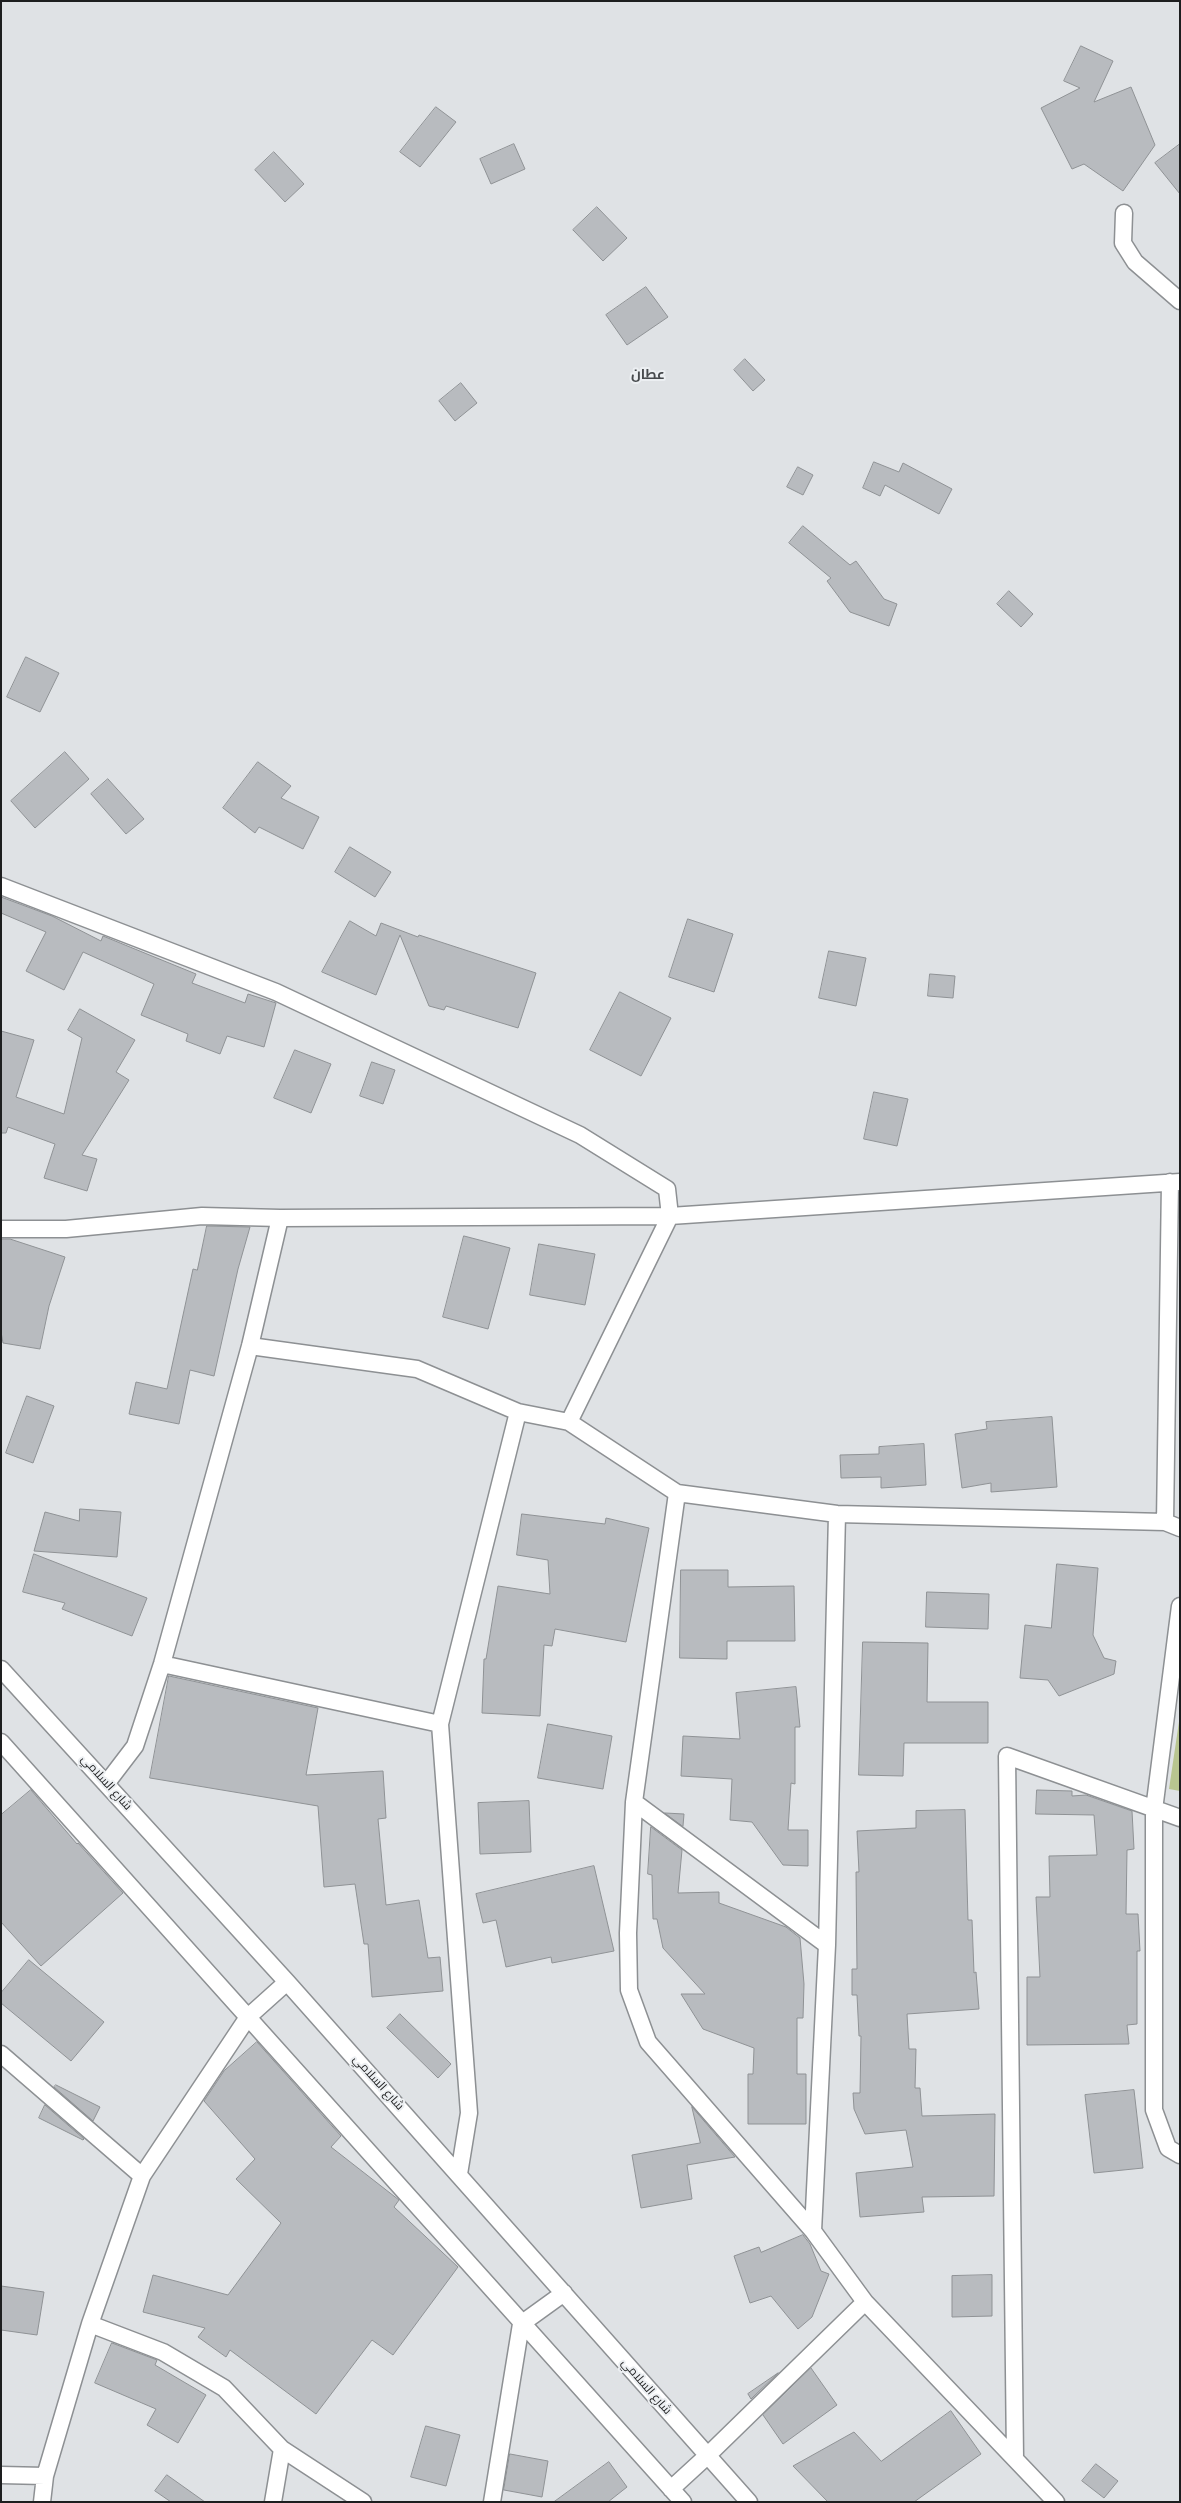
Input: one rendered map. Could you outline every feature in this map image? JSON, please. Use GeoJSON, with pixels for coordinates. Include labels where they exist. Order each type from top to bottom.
{"type":"FeatureCollection","features":[{"type":"Feature","properties":{"kind":"street"},"geometry":{"type":"LineString","coordinates":[[1124,214],[1123,243],[1134,262],[1180,301]]}},
{"type":"Feature","properties":{"kind":"street"},"geometry":{"type":"LineString","coordinates":[[1,886],[276,992],[580,1135],[667,1189],[670,1216],[569,1422]]}},
{"type":"Feature","properties":{"kind":"street"},"geometry":{"type":"LineString","coordinates":[[1,1229],[66,1229],[202,1216],[280,1218],[670,1216],[1175,1182],[1173,1525],[837,1514],[677,1493],[569,1422],[518,1412],[417,1369],[250,1346]]}},
{"type":"Feature","properties":{"kind":"street"},"geometry":{"type":"LineString","coordinates":[[106,1784],[135,1746],[162,1664],[250,1346],[280,1218]]}},
{"type":"Feature","properties":{"kind":"street"},"geometry":{"type":"LineString","coordinates":[[459,2174],[469,2112],[440,1724],[518,1412]]}},
{"type":"Feature","properties":{"kind":"street"},"geometry":{"type":"LineString","coordinates":[[677,1493],[634,1802],[628,1933],[629,1990],[648,2042],[813,2231],[865,2302],[1056,2502]]}},
{"type":"Feature","properties":{"kind":"street"},"geometry":{"type":"LineString","coordinates":[[813,2231],[827,1945],[837,1514]]}},
{"type":"Feature","properties":{"kind":"street"},"geometry":{"type":"LineString","coordinates":[[1180,1606],[1154,1810],[1154,2110],[1168,2148],[1180,2155]]}},
{"type":"Feature","properties":{"kind":"street"},"geometry":{"type":"LineString","coordinates":[[162,1664],[440,1724]]}},
{"type":"Feature","properties":{"kind":"street","name":"شارع السلامي"},"geometry":{"type":"LineString","coordinates":[[1,1669],[287,1982],[749,2502]]}},
{"type":"Feature","properties":{"kind":"street"},"geometry":{"type":"LineString","coordinates":[[1,1742],[521,2324],[683,2502]]}},
{"type":"Feature","properties":{"kind":"street"},"geometry":{"type":"LineString","coordinates":[[1015,2457],[1007,1756],[1180,1818]]}},
{"type":"Feature","properties":{"kind":"street"},"geometry":{"type":"LineString","coordinates":[[634,1802],[827,1945]]}},
{"type":"Feature","properties":{"kind":"street"},"geometry":{"type":"LineString","coordinates":[[42,2502],[45,2476],[90,2324],[142,2176],[248,2017],[287,1982]]}},
{"type":"Feature","properties":{"kind":"street"},"geometry":{"type":"LineString","coordinates":[[1,2054],[142,2176]]}},
{"type":"Feature","properties":{"kind":"street"},"geometry":{"type":"LineString","coordinates":[[492,2502],[521,2324],[564,2294]]}},
{"type":"Feature","properties":{"kind":"street"},"geometry":{"type":"LineString","coordinates":[[671,2488],[707,2456],[865,2302]]}},
{"type":"Feature","properties":{"kind":"street"},"geometry":{"type":"LineString","coordinates":[[90,2324],[163,2352],[224,2388],[282,2449],[363,2502]]}},
{"type":"Feature","properties":{"kind":"street"},"geometry":{"type":"LineString","coordinates":[[273,2502],[282,2449]]}},
{"type":"Feature","properties":{"kind":"street"},"geometry":{"type":"LineString","coordinates":[[1,2475],[45,2476]]}},
{"type":"Feature","properties":{"kind":"green space"},"geometry":{"type":"Polygon","coordinates":[[[1180,1715],[1180,1791],[1169,1789],[1180,1715]]]}},
{"type":"Feature","properties":{"kind":"building"},"geometry":{"type":"Polygon","coordinates":[[[1081,46],[1113,61],[1094,102],[1131,87],[1155,145],[1123,191],[1084,164],[1072,169],[1041,108],[1080,88],[1064,81],[1081,46]]]}},
{"type":"Feature","properties":{"kind":"building"},"geometry":{"type":"Polygon","coordinates":[[[436,107],[456,122],[420,167],[400,152],[436,107]]]}},
{"type":"Feature","properties":{"kind":"building"},"geometry":{"type":"Polygon","coordinates":[[[514,144],[525,169],[491,184],[480,159],[514,144]]]}},
{"type":"Feature","properties":{"kind":"building"},"geometry":{"type":"Polygon","coordinates":[[[1180,144],[1180,194],[1155,163],[1180,144]]]}},
{"type":"Feature","properties":{"kind":"building"},"geometry":{"type":"Polygon","coordinates":[[[274,152],[304,184],[285,202],[255,170],[274,152]]]}},
{"type":"Feature","properties":{"kind":"building"},"geometry":{"type":"Polygon","coordinates":[[[597,207],[627,238],[603,261],[573,230],[597,207]]]}},
{"type":"Feature","properties":{"kind":"building"},"geometry":{"type":"Polygon","coordinates":[[[646,287],[668,317],[627,345],[606,315],[646,287]]]}},
{"type":"Feature","properties":{"kind":"building"},"geometry":{"type":"Polygon","coordinates":[[[745,359],[765,380],[753,391],[734,370],[745,359]]]}},
{"type":"Feature","properties":{"kind":"building"},"geometry":{"type":"Polygon","coordinates":[[[461,383],[477,403],[455,421],[439,401],[461,383]]]}},
{"type":"Feature","properties":{"kind":"building"},"geometry":{"type":"Polygon","coordinates":[[[874,462],[899,472],[903,463],[952,489],[939,514],[885,485],[880,496],[863,488],[874,462]]]}},
{"type":"Feature","properties":{"kind":"building"},"geometry":{"type":"Polygon","coordinates":[[[798,467],[813,475],[803,495],[787,487],[798,467]]]}},
{"type":"Feature","properties":{"kind":"building"},"geometry":{"type":"Polygon","coordinates":[[[803,526],[850,565],[856,561],[884,599],[897,604],[889,626],[850,612],[827,581],[831,578],[789,543],[803,526]]]}},
{"type":"Feature","properties":{"kind":"building"},"geometry":{"type":"Polygon","coordinates":[[[1009,591],[1033,614],[1021,627],[997,604],[1009,591]]]}},
{"type":"Feature","properties":{"kind":"building"},"geometry":{"type":"Polygon","coordinates":[[[26,657],[59,673],[40,712],[7,697],[26,657]]]}},
{"type":"Feature","properties":{"kind":"building"},"geometry":{"type":"Polygon","coordinates":[[[65,752],[89,779],[35,828],[11,801],[65,752]]]}},
{"type":"Feature","properties":{"kind":"building"},"geometry":{"type":"Polygon","coordinates":[[[258,762],[291,786],[281,798],[319,817],[303,849],[259,827],[255,833],[223,808],[258,762]]]}},
{"type":"Feature","properties":{"kind":"building"},"geometry":{"type":"Polygon","coordinates":[[[108,779],[144,819],[126,834],[91,794],[108,779]]]}},
{"type":"Feature","properties":{"kind":"building"},"geometry":{"type":"Polygon","coordinates":[[[350,847],[391,872],[375,897],[335,872],[350,847]]]}},
{"type":"Feature","properties":{"kind":"building"},"geometry":{"type":"Polygon","coordinates":[[[1,897],[52,916],[101,941],[103,936],[196,974],[192,983],[245,1003],[248,994],[276,1003],[264,1047],[227,1036],[220,1054],[186,1041],[188,1034],[141,1015],[154,984],[83,952],[64,990],[26,971],[46,932],[1,913],[1,897]]]}},
{"type":"Feature","properties":{"kind":"building"},"geometry":{"type":"Polygon","coordinates":[[[688,919],[733,934],[714,992],[669,977],[688,919]]]}},
{"type":"Feature","properties":{"kind":"building"},"geometry":{"type":"Polygon","coordinates":[[[350,921],[376,936],[381,923],[418,937],[419,935],[536,973],[518,1028],[446,1006],[444,1010],[429,1006],[400,935],[376,995],[322,972],[350,921]]]}},
{"type":"Feature","properties":{"kind":"building"},"geometry":{"type":"Polygon","coordinates":[[[829,951],[866,958],[856,1006],[819,998],[829,951]]]}},
{"type":"Feature","properties":{"kind":"building"},"geometry":{"type":"Polygon","coordinates":[[[930,974],[955,976],[953,998],[928,996],[930,974]]]}},
{"type":"Feature","properties":{"kind":"building"},"geometry":{"type":"Polygon","coordinates":[[[620,992],[671,1018],[641,1076],[590,1050],[620,992]]]}},
{"type":"Feature","properties":{"kind":"building"},"geometry":{"type":"Polygon","coordinates":[[[80,1009],[135,1040],[116,1072],[129,1080],[82,1155],[97,1159],[87,1191],[44,1178],[55,1144],[8,1127],[6,1133],[1,1133],[1,1031],[34,1040],[16,1097],[64,1114],[82,1038],[68,1030],[80,1009]]]}},
{"type":"Feature","properties":{"kind":"building"},"geometry":{"type":"Polygon","coordinates":[[[295,1050],[331,1064],[311,1113],[274,1098],[295,1050]]]}},
{"type":"Feature","properties":{"kind":"building"},"geometry":{"type":"Polygon","coordinates":[[[372,1062],[395,1070],[383,1104],[360,1096],[372,1062]]]}},
{"type":"Feature","properties":{"kind":"building"},"geometry":{"type":"Polygon","coordinates":[[[874,1092],[908,1099],[897,1146],[864,1139],[874,1092]]]}},
{"type":"Feature","properties":{"kind":"building"},"geometry":{"type":"Polygon","coordinates":[[[207,1226],[250,1227],[238,1269],[214,1376],[190,1370],[179,1424],[129,1414],[136,1382],[167,1389],[193,1269],[197,1270],[207,1226]]]}},
{"type":"Feature","properties":{"kind":"building"},"geometry":{"type":"Polygon","coordinates":[[[464,1236],[510,1248],[488,1329],[443,1317],[464,1236]]]}},
{"type":"Feature","properties":{"kind":"building"},"geometry":{"type":"Polygon","coordinates":[[[1,1239],[10,1239],[65,1257],[49,1306],[40,1349],[3,1343],[1,1332],[1,1239]]]}},
{"type":"Feature","properties":{"kind":"building"},"geometry":{"type":"Polygon","coordinates":[[[539,1244],[595,1254],[585,1305],[530,1295],[539,1244]]]}},
{"type":"Feature","properties":{"kind":"building"},"geometry":{"type":"Polygon","coordinates":[[[27,1396],[54,1406],[33,1463],[6,1453],[27,1396]]]}},
{"type":"Feature","properties":{"kind":"building"},"geometry":{"type":"Polygon","coordinates":[[[1052,1417],[1057,1487],[991,1492],[991,1483],[962,1488],[955,1434],[987,1429],[986,1422],[1052,1417]]]}},
{"type":"Feature","properties":{"kind":"building"},"geometry":{"type":"Polygon","coordinates":[[[924,1444],[926,1485],[881,1488],[881,1477],[841,1478],[840,1455],[879,1454],[879,1447],[924,1444]]]}},
{"type":"Feature","properties":{"kind":"building"},"geometry":{"type":"Polygon","coordinates":[[[80,1509],[121,1512],[117,1557],[34,1551],[45,1512],[79,1521],[80,1509]]]}},
{"type":"Feature","properties":{"kind":"building"},"geometry":{"type":"Polygon","coordinates":[[[522,1514],[605,1524],[606,1518],[649,1528],[626,1642],[555,1629],[552,1646],[544,1645],[540,1716],[482,1713],[484,1659],[486,1659],[498,1586],[550,1594],[548,1560],[517,1555],[522,1514]]]}},
{"type":"Feature","properties":{"kind":"building"},"geometry":{"type":"Polygon","coordinates":[[[34,1554],[147,1598],[132,1636],[62,1609],[65,1603],[23,1592],[34,1554]]]}},
{"type":"Feature","properties":{"kind":"building"},"geometry":{"type":"Polygon","coordinates":[[[1057,1564],[1098,1568],[1093,1635],[1104,1658],[1116,1661],[1114,1674],[1059,1696],[1048,1680],[1020,1678],[1025,1625],[1051,1628],[1057,1564]]]}},
{"type":"Feature","properties":{"kind":"building"},"geometry":{"type":"Polygon","coordinates":[[[681,1570],[728,1570],[728,1587],[794,1586],[795,1641],[727,1641],[727,1659],[680,1658],[681,1570]]]}},
{"type":"Feature","properties":{"kind":"building"},"geometry":{"type":"Polygon","coordinates":[[[927,1592],[989,1594],[988,1629],[926,1627],[927,1592]]]}},
{"type":"Feature","properties":{"kind":"building"},"geometry":{"type":"Polygon","coordinates":[[[863,1642],[928,1643],[927,1702],[988,1702],[988,1743],[904,1743],[903,1776],[859,1775],[863,1642]]]}},
{"type":"Feature","properties":{"kind":"building"},"geometry":{"type":"Polygon","coordinates":[[[169,1676],[318,1708],[306,1775],[383,1771],[386,1818],[378,1819],[386,1905],[419,1900],[428,1958],[440,1957],[443,1991],[372,1997],[368,1944],[364,1944],[355,1884],[324,1887],[318,1806],[150,1778],[169,1676]]]}},
{"type":"Feature","properties":{"kind":"building"},"geometry":{"type":"Polygon","coordinates":[[[796,1687],[800,1727],[795,1727],[795,1784],[791,1783],[788,1830],[808,1830],[808,1866],[783,1865],[752,1822],[730,1820],[732,1779],[681,1776],[683,1736],[740,1739],[736,1693],[796,1687]]]}},
{"type":"Feature","properties":{"kind":"building"},"geometry":{"type":"Polygon","coordinates":[[[548,1724],[612,1736],[603,1789],[538,1778],[548,1724]]]}},
{"type":"Feature","properties":{"kind":"building"},"geometry":{"type":"Polygon","coordinates":[[[31,1790],[77,1844],[123,1893],[41,1966],[1,1922],[1,1815],[31,1790]]]}},
{"type":"Feature","properties":{"kind":"building"},"geometry":{"type":"Polygon","coordinates":[[[1037,1790],[1072,1791],[1072,1796],[1086,1795],[1132,1811],[1134,1849],[1127,1850],[1126,1914],[1138,1914],[1140,1951],[1137,1951],[1137,2024],[1127,2025],[1129,2044],[1027,2045],[1027,1977],[1040,1977],[1036,1897],[1050,1897],[1049,1856],[1097,1855],[1094,1815],[1036,1814],[1037,1790]]]}},
{"type":"Feature","properties":{"kind":"building"},"geometry":{"type":"Polygon","coordinates":[[[529,1801],[531,1852],[480,1854],[478,1803],[529,1801]]]}},
{"type":"Feature","properties":{"kind":"building"},"geometry":{"type":"Polygon","coordinates":[[[965,1810],[968,1920],[972,1920],[974,1973],[976,1972],[979,2009],[907,2014],[909,2049],[916,2049],[915,2088],[920,2088],[922,2116],[995,2114],[994,2196],[922,2197],[924,2212],[860,2217],[856,2173],[913,2167],[906,2130],[865,2134],[854,2109],[853,2093],[860,2093],[861,2036],[859,2036],[857,1995],[852,1995],[852,1969],[857,1969],[856,1872],[859,1872],[857,1831],[916,1828],[916,1811],[965,1810]]]}},
{"type":"Feature","properties":{"kind":"building"},"geometry":{"type":"Polygon","coordinates":[[[665,1813],[684,1814],[683,1826],[665,1813]]]}},
{"type":"Feature","properties":{"kind":"building"},"geometry":{"type":"Polygon","coordinates":[[[651,1827],[682,1850],[678,1893],[719,1892],[719,1903],[786,1927],[800,1938],[804,1984],[803,2018],[797,2018],[797,2074],[806,2074],[806,2124],[748,2124],[748,2074],[753,2074],[754,2048],[703,2029],[681,1994],[705,1994],[663,1948],[657,1919],[653,1919],[652,1875],[648,1874],[651,1827]]]}},
{"type":"Feature","properties":{"kind":"building"},"geometry":{"type":"Polygon","coordinates":[[[594,1866],[614,1951],[552,1963],[551,1957],[506,1967],[496,1920],[483,1923],[476,1894],[594,1866]]]}},
{"type":"Feature","properties":{"kind":"building"},"geometry":{"type":"Polygon","coordinates":[[[29,1960],[104,2022],[71,2061],[1,2003],[1,1993],[29,1960]]]}},
{"type":"Feature","properties":{"kind":"building"},"geometry":{"type":"Polygon","coordinates":[[[400,2014],[451,2064],[438,2078],[387,2028],[400,2014]]]}},
{"type":"Feature","properties":{"kind":"building"},"geometry":{"type":"Polygon","coordinates":[[[257,2042],[341,2136],[331,2147],[399,2200],[394,2207],[458,2267],[393,2355],[372,2340],[316,2414],[230,2350],[226,2357],[198,2337],[205,2328],[143,2312],[153,2275],[228,2295],[281,2223],[236,2179],[255,2159],[204,2101],[224,2071],[257,2042]]]}},
{"type":"Feature","properties":{"kind":"building"},"geometry":{"type":"Polygon","coordinates":[[[56,2085],[100,2107],[93,2121],[54,2087],[56,2085]]]}},
{"type":"Feature","properties":{"kind":"building"},"geometry":{"type":"Polygon","coordinates":[[[1134,2090],[1143,2168],[1094,2173],[1085,2095],[1134,2090]]]}},
{"type":"Feature","properties":{"kind":"building"},"geometry":{"type":"Polygon","coordinates":[[[45,2105],[84,2139],[39,2118],[45,2105]]]}},
{"type":"Feature","properties":{"kind":"building"},"geometry":{"type":"Polygon","coordinates":[[[692,2107],[735,2157],[687,2165],[692,2199],[641,2208],[632,2155],[700,2143],[692,2107]]]}},
{"type":"Feature","properties":{"kind":"building"},"geometry":{"type":"Polygon","coordinates":[[[803,2235],[810,2244],[821,2271],[829,2274],[812,2317],[798,2329],[771,2296],[750,2303],[734,2256],[759,2247],[761,2252],[803,2235]]]}},
{"type":"Feature","properties":{"kind":"building"},"geometry":{"type":"Polygon","coordinates":[[[992,2275],[992,2316],[952,2317],[952,2276],[992,2275]]]}},
{"type":"Feature","properties":{"kind":"building"},"geometry":{"type":"Polygon","coordinates":[[[1,2286],[44,2292],[37,2335],[1,2330],[1,2286]]]}},
{"type":"Feature","properties":{"kind":"building"},"geometry":{"type":"Polygon","coordinates":[[[112,2343],[157,2360],[155,2365],[206,2395],[178,2443],[147,2425],[156,2409],[95,2383],[112,2343]]]}},
{"type":"Feature","properties":{"kind":"building"},"geometry":{"type":"Polygon","coordinates":[[[811,2368],[837,2405],[783,2444],[763,2415],[811,2368]]]}},
{"type":"Feature","properties":{"kind":"building"},"geometry":{"type":"Polygon","coordinates":[[[778,2373],[751,2399],[748,2394],[778,2373]]]}},
{"type":"Feature","properties":{"kind":"building"},"geometry":{"type":"Polygon","coordinates":[[[951,2411],[981,2454],[914,2502],[828,2502],[793,2466],[854,2432],[881,2461],[951,2411]]]}},
{"type":"Feature","properties":{"kind":"building"},"geometry":{"type":"Polygon","coordinates":[[[426,2426],[460,2435],[446,2486],[411,2477],[426,2426]]]}},
{"type":"Feature","properties":{"kind":"building"},"geometry":{"type":"Polygon","coordinates":[[[510,2454],[548,2461],[542,2497],[504,2490],[510,2454]]]}},
{"type":"Feature","properties":{"kind":"building"},"geometry":{"type":"Polygon","coordinates":[[[609,2462],[627,2487],[608,2502],[554,2502],[609,2462]]]}},
{"type":"Feature","properties":{"kind":"building"},"geometry":{"type":"Polygon","coordinates":[[[1096,2464],[1118,2481],[1104,2498],[1082,2481],[1096,2464]]]}},
{"type":"Feature","properties":{"kind":"building"},"geometry":{"type":"Polygon","coordinates":[[[167,2475],[205,2502],[171,2502],[155,2491],[167,2475]]]}},
{"type":"Feature","properties":{"kind":"district","name":"عطان"},"geometry":{"type":"Point","coordinates":[648,375]}}]}
